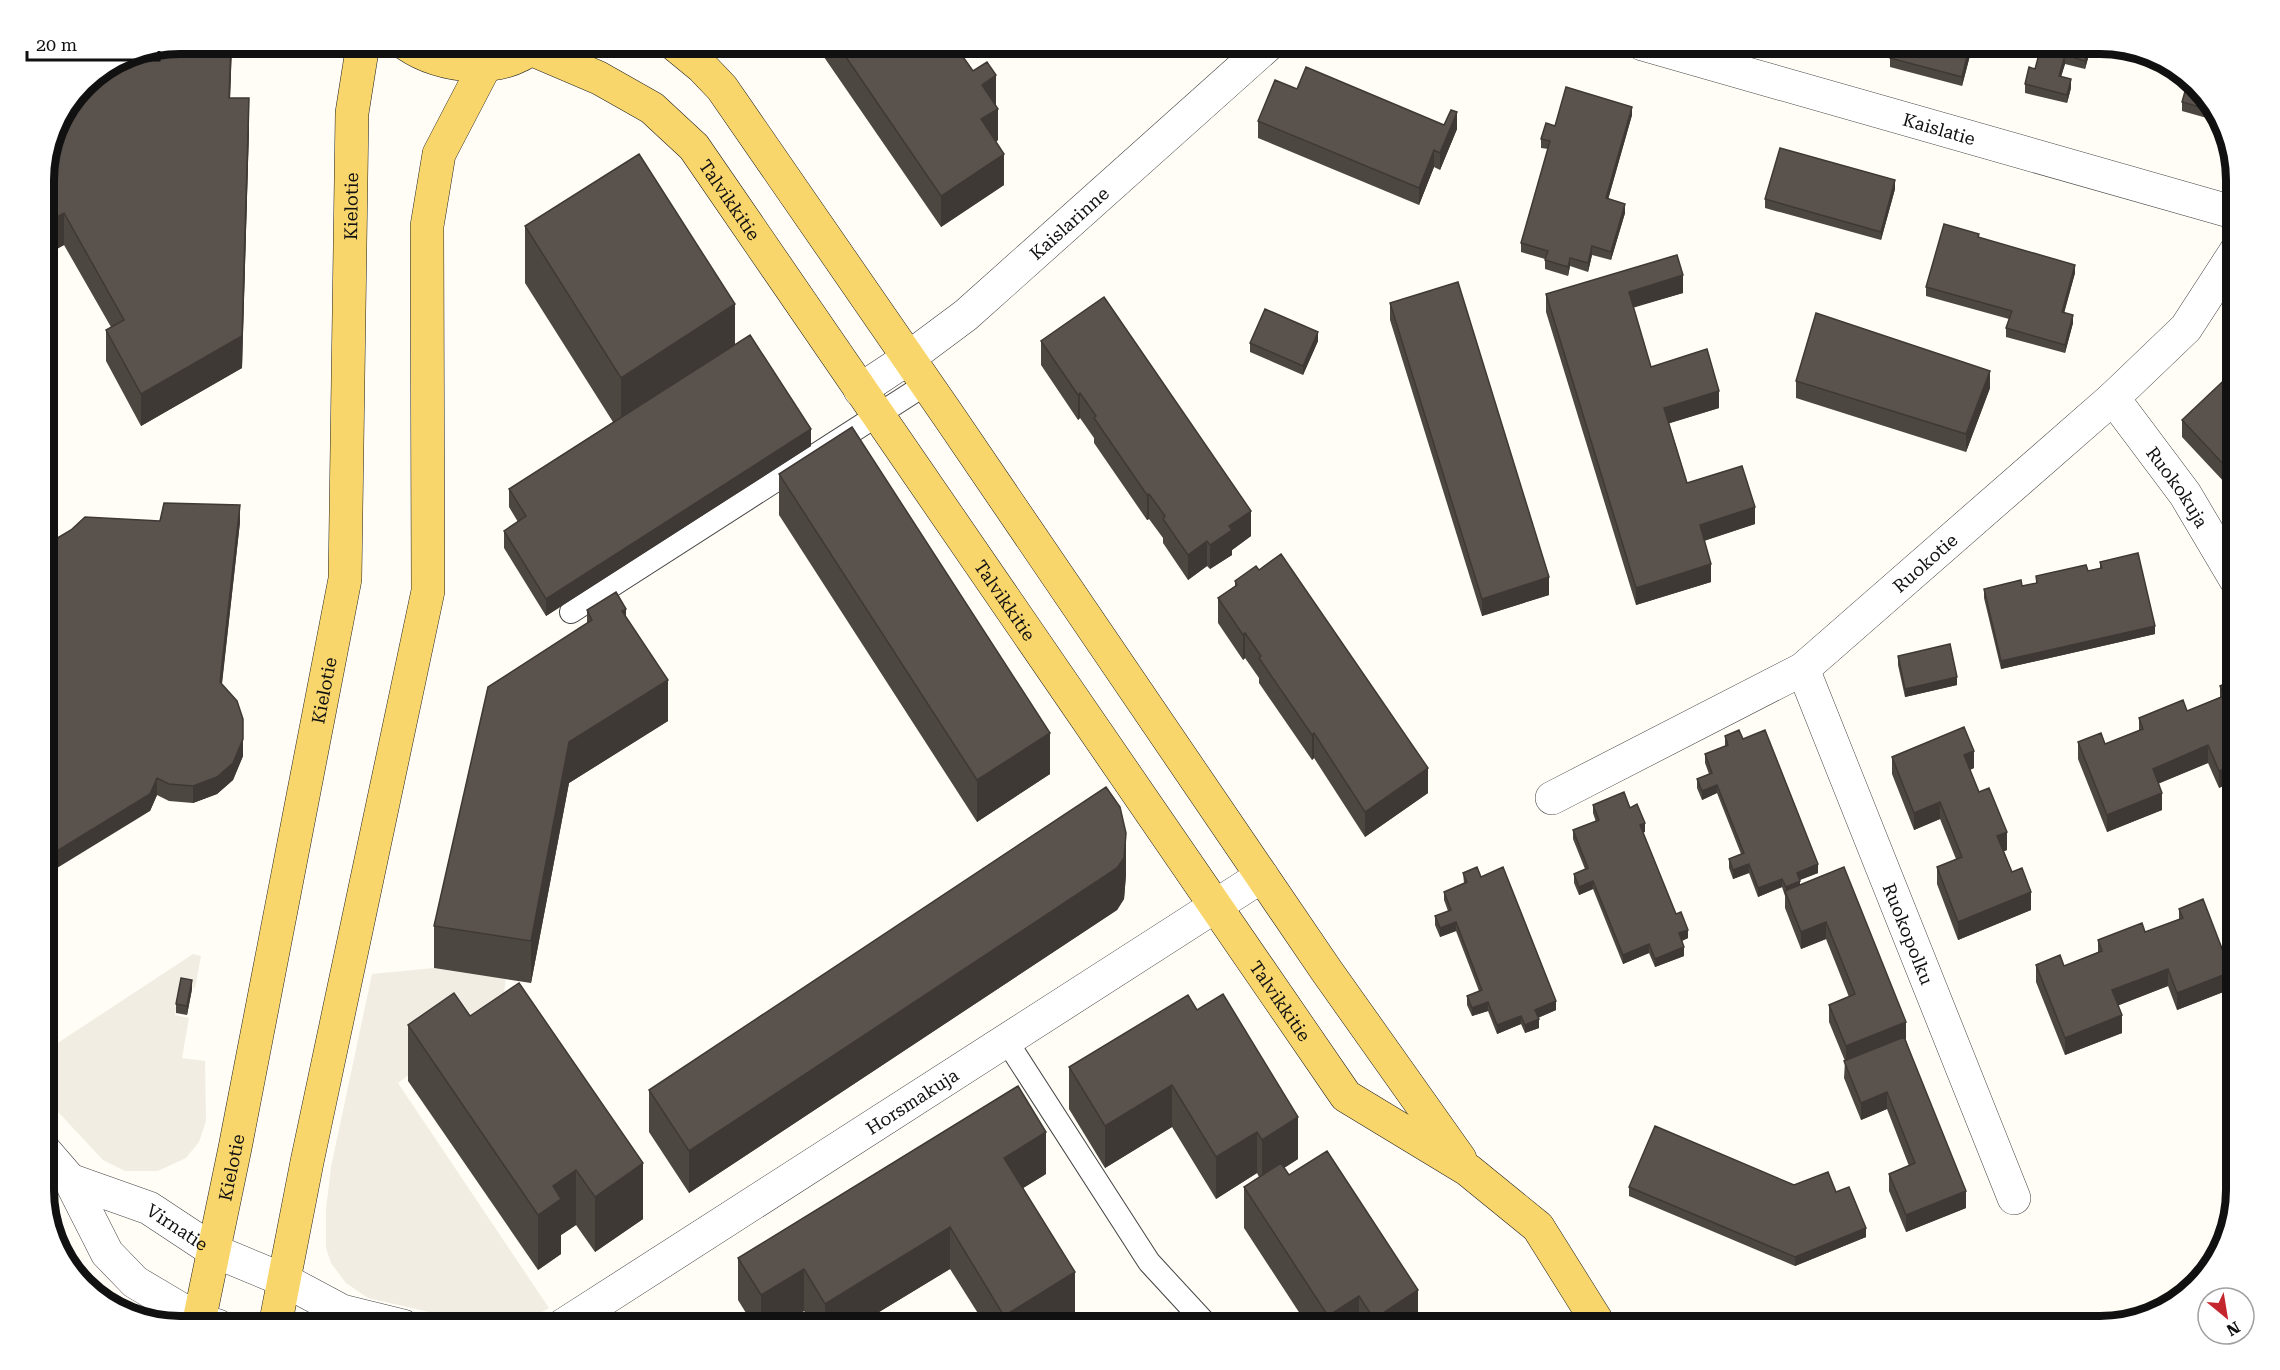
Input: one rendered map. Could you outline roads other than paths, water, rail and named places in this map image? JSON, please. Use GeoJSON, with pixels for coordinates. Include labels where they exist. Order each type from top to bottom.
{"type":"FeatureCollection","features":[{"type":"Feature","properties":{"kind":"main road","name":"Kielotie"},"geometry":{"type":"LineString","coordinates":[[206,1316],[214,1251],[345,579],[352,113],[361,54]]}},
{"type":"Feature","properties":{"kind":"main road"},"geometry":{"type":"LineString","coordinates":[[426,54],[440,61],[486,64],[522,54]]}},
{"type":"Feature","properties":{"kind":"main road","name":"Talvikkitie"},"geometry":{"type":"LineString","coordinates":[[550,54],[652,108],[694,147],[1346,1096],[1468,1170],[1538,1227],[1594,1316]]}},
{"type":"Feature","properties":{"kind":"main road","name":"Talvikkitie"},"geometry":{"type":"LineString","coordinates":[[686,54],[722,88],[1262,876],[1468,1170]]}},
{"type":"Feature","properties":{"kind":"main road"},"geometry":{"type":"LineString","coordinates":[[277,1316],[428,591],[427,226],[439,154],[486,64]]}},
{"type":"Feature","properties":{"kind":"street","name":"Kaislarinne"},"geometry":{"type":"LineString","coordinates":[[869,403],[916,372],[966,315],[1258,54]]}},
{"type":"Feature","properties":{"kind":"street","name":"Kaislatie"},"geometry":{"type":"LineString","coordinates":[[1677,54],[2226,210]]}},
{"type":"Feature","properties":{"kind":"street","name":"Ruokotie"},"geometry":{"type":"LineString","coordinates":[[1552,798],[1803,669],[2113,398],[2186,328],[2226,266]]}},
{"type":"Feature","properties":{"kind":"street","name":"Ruokokuja"},"geometry":{"type":"LineString","coordinates":[[2113,398],[2186,494],[2226,563]]}},
{"type":"Feature","properties":{"kind":"street","name":"Ruokopolku"},"geometry":{"type":"LineString","coordinates":[[1803,669],[2014,1198]]}},
{"type":"Feature","properties":{"kind":"street","name":"Horsmakuja"},"geometry":{"type":"LineString","coordinates":[[578,1316],[1262,876]]}},
{"type":"Feature","properties":{"kind":"street","name":"Virnatie"},"geometry":{"type":"LineString","coordinates":[[54,1162],[70,1180],[107,1253],[135,1282],[192,1316]]}},
{"type":"Feature","properties":{"kind":"street","name":"Virnatie"},"geometry":{"type":"LineString","coordinates":[[70,1180],[149,1208],[214,1251],[284,1280]]}},
{"type":"Feature","properties":{"kind":"street"},"geometry":{"type":"LineString","coordinates":[[284,1280],[342,1311],[362,1316]]}},
{"type":"Feature","properties":{"kind":"lane"},"geometry":{"type":"LineString","coordinates":[[571,612],[869,403]]}},
{"type":"Feature","properties":{"kind":"lane"},"geometry":{"type":"LineString","coordinates":[[1006,1040],[1149,1262],[1199,1316]]}}]}
